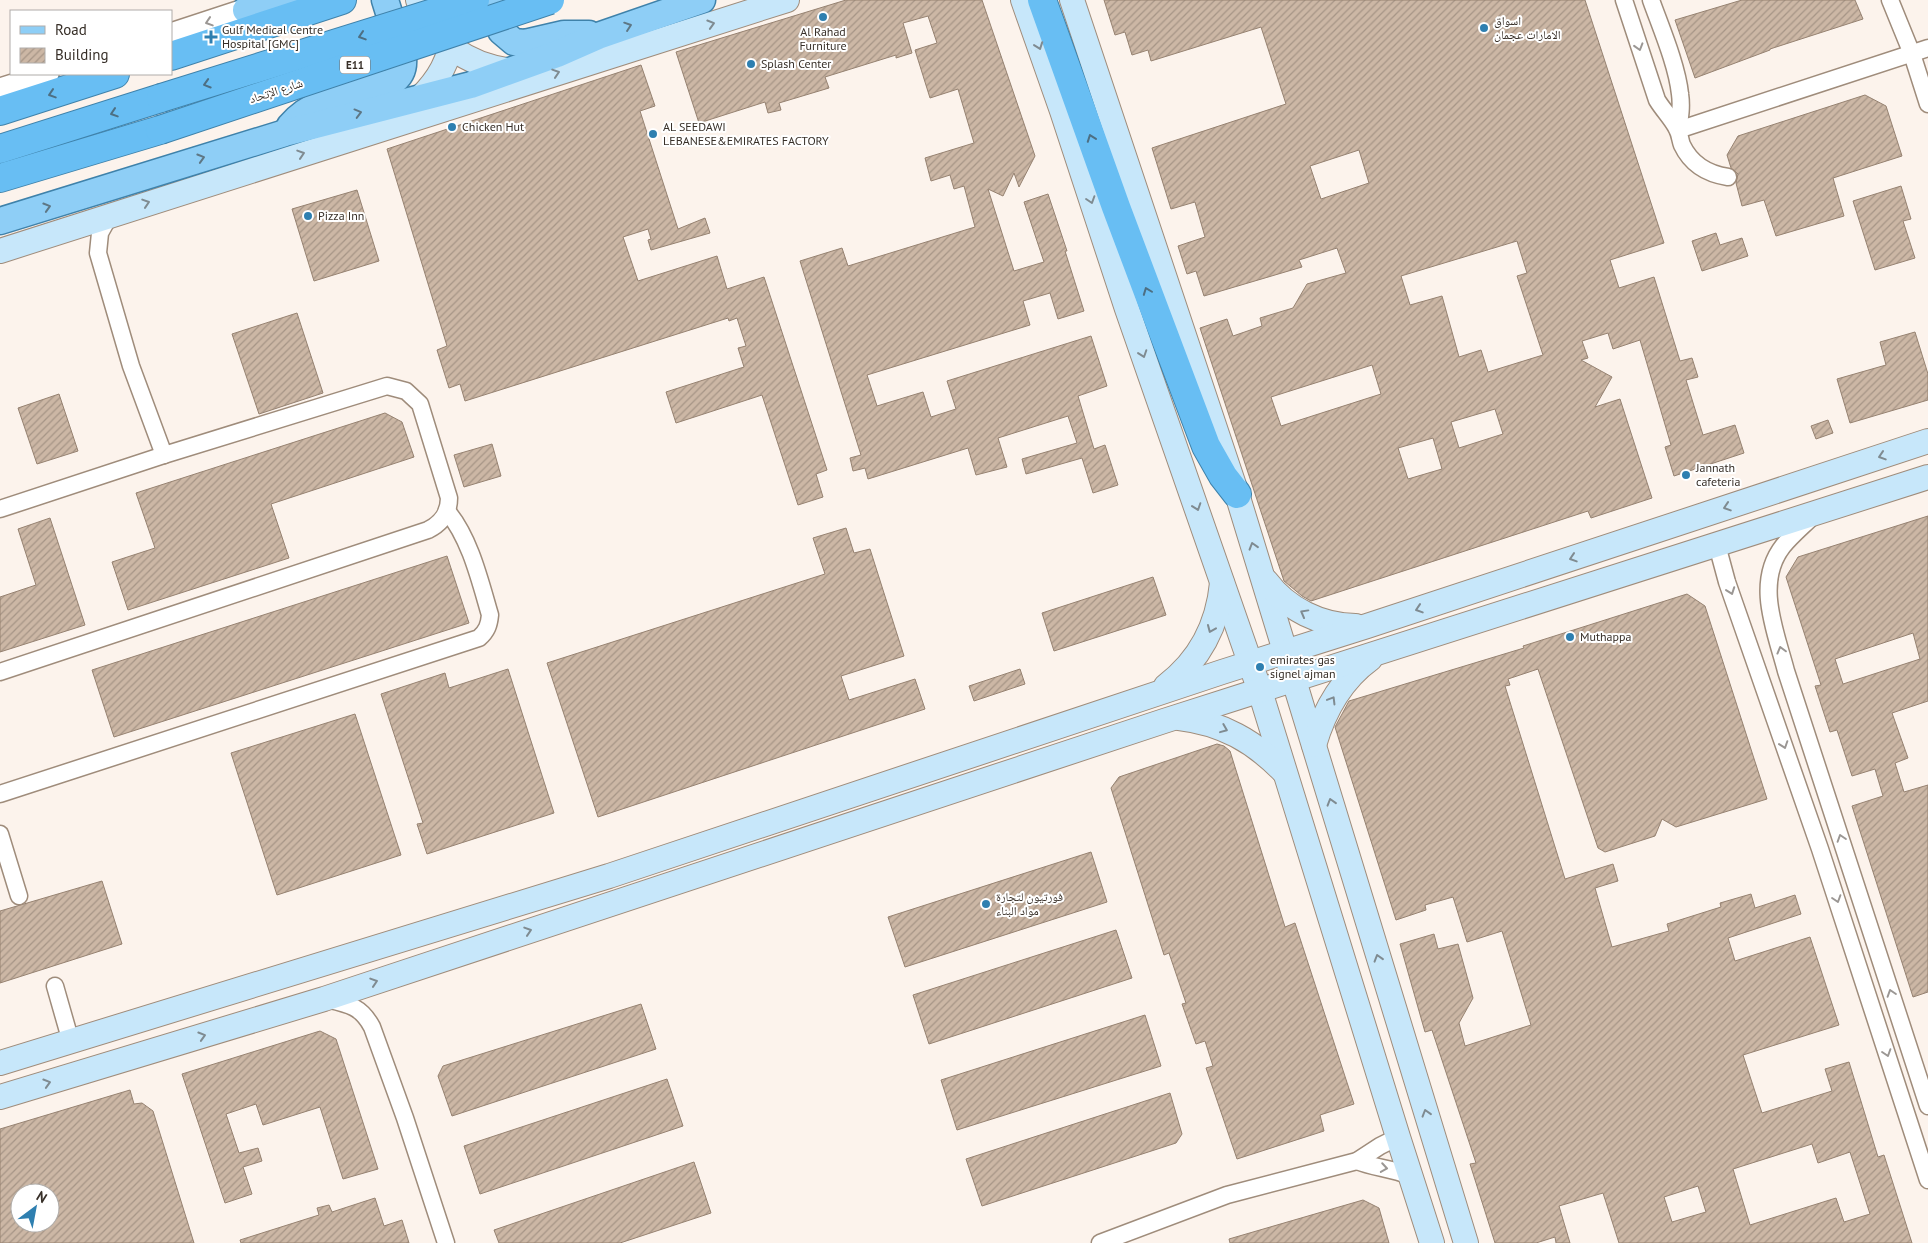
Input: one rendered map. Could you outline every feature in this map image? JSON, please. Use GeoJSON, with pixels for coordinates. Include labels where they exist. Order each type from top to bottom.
{"type":"FeatureCollection","features":[{"type":"Feature","properties":{"kind":"highway"},"geometry":{"type":"LineString","coordinates":[[172,56],[342,0]]}},
{"type":"Feature","properties":{"kind":"highway"},"geometry":{"type":"LineString","coordinates":[[0,149],[475,0]]}},
{"type":"Feature","properties":{"kind":"highway","name":"شارع الإتحاد"},"geometry":{"type":"LineString","coordinates":[[0,178],[160,130],[550,0]]}},
{"type":"Feature","properties":{"kind":"highway"},"geometry":{"type":"LineString","coordinates":[[1042,0],[1116,207],[1206,446],[1219,472],[1237,494]]}},
{"type":"Feature","properties":{"kind":"highway"},"geometry":{"type":"LineString","coordinates":[[0,111],[112,75]]}},
{"type":"Feature","properties":{"kind":"main road"},"geometry":{"type":"LineString","coordinates":[[246,10],[276,7],[297,0]]}},
{"type":"Feature","properties":{"kind":"main road"},"geometry":{"type":"LineString","coordinates":[[285,133],[299,117],[318,105],[392,82],[400,74],[403,69],[403,58],[385,0]]}},
{"type":"Feature","properties":{"kind":"main road"},"geometry":{"type":"LineString","coordinates":[[418,0],[424,15],[436,34],[462,55],[481,64],[514,70]]}},
{"type":"Feature","properties":{"kind":"main road"},"geometry":{"type":"LineString","coordinates":[[420,98],[439,76],[452,47],[454,24],[450,0]]}},
{"type":"Feature","properties":{"kind":"main road"},"geometry":{"type":"LineString","coordinates":[[490,0],[501,31],[514,42],[525,43],[564,34],[598,36]]}},
{"type":"Feature","properties":{"kind":"main road"},"geometry":{"type":"LineString","coordinates":[[0,221],[285,133],[471,85],[598,36],[702,0]]}},
{"type":"Feature","properties":{"kind":"main road"},"geometry":{"type":"LineString","coordinates":[[0,250],[788,0]]}},
{"type":"Feature","properties":{"kind":"main road"},"geometry":{"type":"LineString","coordinates":[[1023,0],[1251,663],[1432,1243]]}},
{"type":"Feature","properties":{"kind":"main road"},"geometry":{"type":"LineString","coordinates":[[1072,0],[1237,494],[1466,1243]]}},
{"type":"Feature","properties":{"kind":"main road"},"geometry":{"type":"LineString","coordinates":[[0,1063],[609,876],[1154,694],[1367,626],[1928,441]]}},
{"type":"Feature","properties":{"kind":"main road"},"geometry":{"type":"LineString","coordinates":[[0,1097],[324,999],[1177,718],[1928,476]]}},
{"type":"Feature","properties":{"kind":"main road"},"geometry":{"type":"LineString","coordinates":[[1262,575],[1279,596],[1312,618],[1340,625],[1367,626]]}},
{"type":"Feature","properties":{"kind":"main road"},"geometry":{"type":"LineString","coordinates":[[1154,694],[1178,676],[1198,653],[1206,640],[1218,612],[1222,582]]}},
{"type":"Feature","properties":{"kind":"main road"},"geometry":{"type":"LineString","coordinates":[[1314,745],[1323,718],[1336,693],[1362,665],[1378,654]]}},
{"type":"Feature","properties":{"kind":"main road"},"geometry":{"type":"LineString","coordinates":[[1177,718],[1212,724],[1237,735],[1260,749],[1286,773]]}},
{"type":"Feature","properties":{"kind":"main road"},"geometry":{"type":"LineString","coordinates":[[1398,1137],[1417,1142],[1426,1152],[1457,1243]]}},
{"type":"Feature","properties":{"kind":"street"},"geometry":{"type":"LineString","coordinates":[[172,34],[271,0]]}},
{"type":"Feature","properties":{"kind":"street"},"geometry":{"type":"LineString","coordinates":[[1624,0],[1657,100],[1678,130],[1683,146],[1692,160],[1709,172],[1728,177]]}},
{"type":"Feature","properties":{"kind":"street"},"geometry":{"type":"LineString","coordinates":[[1651,0],[1679,85],[1681,109],[1678,130]]}},
{"type":"Feature","properties":{"kind":"street"},"geometry":{"type":"LineString","coordinates":[[1890,0],[1912,54],[1928,104]]}},
{"type":"Feature","properties":{"kind":"street"},"geometry":{"type":"LineString","coordinates":[[1678,130],[1928,48]]}},
{"type":"Feature","properties":{"kind":"street"},"geometry":{"type":"LineString","coordinates":[[0,89],[45,75]]}},
{"type":"Feature","properties":{"kind":"street"},"geometry":{"type":"LineString","coordinates":[[110,215],[100,233],[98,253],[131,366],[164,455]]}},
{"type":"Feature","properties":{"kind":"street"},"geometry":{"type":"LineString","coordinates":[[66,229],[84,239],[98,253]]}},
{"type":"Feature","properties":{"kind":"street"},"geometry":{"type":"LineString","coordinates":[[0,509],[164,455],[388,386],[397,387],[414,396],[424,413],[448,491],[449,505],[443,519],[428,530],[0,672]]}},
{"type":"Feature","properties":{"kind":"street"},"geometry":{"type":"LineString","coordinates":[[0,794],[479,638],[486,632],[490,615],[466,540],[455,520],[447,511]]}},
{"type":"Feature","properties":{"kind":"street"},"geometry":{"type":"LineString","coordinates":[[1816,513],[1783,546],[1771,572],[1768,601],[1786,671],[1928,1106]]}},
{"type":"Feature","properties":{"kind":"street"},"geometry":{"type":"LineString","coordinates":[[1717,545],[1727,582],[1820,849],[1928,1180]]}},
{"type":"Feature","properties":{"kind":"street"},"geometry":{"type":"LineString","coordinates":[[1762,679],[1786,671]]}},
{"type":"Feature","properties":{"kind":"street"},"geometry":{"type":"LineString","coordinates":[[0,834],[19,896]]}},
{"type":"Feature","properties":{"kind":"street"},"geometry":{"type":"LineString","coordinates":[[55,986],[71,1042]]}},
{"type":"Feature","properties":{"kind":"street"},"geometry":{"type":"LineString","coordinates":[[324,999],[352,1004],[368,1020],[372,1027],[405,1118],[446,1243]]}},
{"type":"Feature","properties":{"kind":"street"},"geometry":{"type":"LineString","coordinates":[[1100,1243],[1226,1195],[1357,1162],[1380,1146],[1398,1137]]}},
{"type":"Feature","properties":{"kind":"street"},"geometry":{"type":"LineString","coordinates":[[1357,1162],[1370,1166],[1390,1168],[1410,1176]]}},
{"type":"Feature","properties":{"kind":"building"},"geometry":{"type":"Polygon","coordinates":[[[846,0],[982,0],[1035,156],[1019,187],[1014,173],[1003,196],[988,189],[1014,271],[1044,262],[1024,202],[1048,194],[1084,311],[1058,319],[1050,293],[1023,301],[1030,325],[867,375],[877,406],[923,392],[931,417],[956,409],[947,381],[1091,336],[1107,386],[1078,396],[1094,449],[1105,445],[1118,485],[1093,493],[1082,458],[1026,474],[1022,459],[1077,443],[1068,416],[998,438],[1007,467],[976,475],[968,448],[868,479],[865,468],[853,471],[850,458],[861,455],[800,261],[842,248],[848,266],[975,227],[964,186],[954,189],[950,175],[931,181],[925,158],[974,143],[958,89],[930,98],[915,50],[937,43],[928,16],[903,23],[912,53],[896,58],[896,55],[825,77],[829,88],[779,103],[781,110],[768,113],[765,102],[699,123],[676,52],[846,0]]]}},
{"type":"Feature","properties":{"kind":"building"},"geometry":{"type":"Polygon","coordinates":[[[1104,0],[1585,0],[1664,243],[1610,260],[1619,288],[1654,277],[1680,361],[1692,358],[1698,377],[1686,380],[1703,435],[1735,425],[1744,453],[1674,476],[1665,447],[1671,445],[1640,340],[1613,349],[1608,333],[1582,341],[1588,358],[1581,360],[1612,377],[1595,407],[1620,399],[1652,498],[1591,518],[1588,511],[1311,601],[1302,596],[1284,581],[1200,328],[1227,319],[1233,336],[1262,326],[1260,318],[1293,308],[1307,284],[1346,273],[1337,248],[1299,260],[1302,267],[1204,296],[1196,271],[1187,274],[1178,246],[1205,237],[1195,202],[1171,209],[1152,148],[1286,104],[1261,27],[1151,61],[1148,50],[1132,55],[1125,32],[1115,35],[1104,0]],[[1359,150],[1310,166],[1321,199],[1369,183],[1359,150]],[[1517,241],[1401,276],[1410,305],[1442,296],[1459,357],[1481,350],[1488,372],[1543,355],[1517,276],[1527,273],[1517,241]],[[1372,365],[1271,397],[1281,426],[1381,394],[1372,365]],[[1495,409],[1451,422],[1459,448],[1503,434],[1495,409]],[[1433,438],[1398,448],[1408,479],[1442,469],[1433,438]]]}},
{"type":"Feature","properties":{"kind":"building"},"geometry":{"type":"Polygon","coordinates":[[[1742,0],[1855,0],[1863,19],[1770,49],[1695,78],[1675,20],[1742,0]]]}},
{"type":"Feature","properties":{"kind":"building"},"geometry":{"type":"Polygon","coordinates":[[[641,65],[655,106],[640,111],[678,229],[705,218],[710,233],[651,250],[648,240],[651,239],[648,229],[623,237],[638,281],[717,256],[727,289],[764,277],[827,470],[816,474],[823,497],[798,505],[762,395],[676,423],[666,392],[744,367],[738,348],[746,346],[737,318],[729,321],[728,318],[465,401],[460,384],[449,388],[437,350],[447,346],[387,149],[641,65]]]}},
{"type":"Feature","properties":{"kind":"building"},"geometry":{"type":"Polygon","coordinates":[[[1865,95],[1886,106],[1902,156],[1833,178],[1844,216],[1776,236],[1764,200],[1742,206],[1736,183],[1738,174],[1731,168],[1727,155],[1738,136],[1865,95]]]}},
{"type":"Feature","properties":{"kind":"building"},"geometry":{"type":"Polygon","coordinates":[[[1901,186],[1911,219],[1903,221],[1915,258],[1875,270],[1853,201],[1901,186]]]}},
{"type":"Feature","properties":{"kind":"building"},"geometry":{"type":"Polygon","coordinates":[[[357,190],[379,261],[314,281],[292,209],[357,190]]]}},
{"type":"Feature","properties":{"kind":"building"},"geometry":{"type":"Polygon","coordinates":[[[1716,233],[1720,245],[1742,238],[1748,256],[1702,271],[1692,241],[1716,233]]]}},
{"type":"Feature","properties":{"kind":"building"},"geometry":{"type":"Polygon","coordinates":[[[297,313],[323,393],[259,414],[232,334],[297,313]]]}},
{"type":"Feature","properties":{"kind":"building"},"geometry":{"type":"Polygon","coordinates":[[[1915,332],[1928,374],[1928,400],[1850,423],[1837,379],[1886,365],[1880,342],[1915,332]]]}},
{"type":"Feature","properties":{"kind":"building"},"geometry":{"type":"Polygon","coordinates":[[[59,394],[78,451],[37,464],[18,408],[59,394]]]}},
{"type":"Feature","properties":{"kind":"building"},"geometry":{"type":"Polygon","coordinates":[[[385,413],[402,422],[414,457],[271,504],[289,558],[128,610],[112,562],[155,548],[136,493],[385,413]]]}},
{"type":"Feature","properties":{"kind":"building"},"geometry":{"type":"Polygon","coordinates":[[[1828,420],[1833,433],[1816,439],[1811,426],[1828,420]]]}},
{"type":"Feature","properties":{"kind":"building"},"geometry":{"type":"Polygon","coordinates":[[[492,444],[501,476],[464,487],[454,455],[492,444]]]}},
{"type":"Feature","properties":{"kind":"building"},"geometry":{"type":"Polygon","coordinates":[[[1928,516],[1928,701],[1892,713],[1908,758],[1895,763],[1904,792],[1928,785],[1928,992],[1913,997],[1852,806],[1883,796],[1875,769],[1852,776],[1837,730],[1830,732],[1815,686],[1821,685],[1786,577],[1798,557],[1928,516]],[[1913,633],[1835,659],[1843,684],[1920,659],[1913,633]]]}},
{"type":"Feature","properties":{"kind":"building"},"geometry":{"type":"Polygon","coordinates":[[[50,518],[85,625],[0,652],[0,597],[36,585],[18,529],[50,518]]]}},
{"type":"Feature","properties":{"kind":"building"},"geometry":{"type":"Polygon","coordinates":[[[846,528],[854,553],[870,549],[904,656],[841,676],[849,700],[915,679],[925,709],[598,817],[547,663],[825,574],[813,538],[846,528]]]}},
{"type":"Feature","properties":{"kind":"building"},"geometry":{"type":"Polygon","coordinates":[[[447,556],[469,623],[114,737],[92,670],[447,556]]]}},
{"type":"Feature","properties":{"kind":"building"},"geometry":{"type":"Polygon","coordinates":[[[1153,577],[1166,615],[1054,651],[1042,613],[1153,577]]]}},
{"type":"Feature","properties":{"kind":"building"},"geometry":{"type":"Polygon","coordinates":[[[1687,594],[1705,606],[1767,799],[1676,827],[1662,819],[1655,836],[1605,852],[1598,848],[1538,669],[1508,679],[1510,685],[1505,686],[1565,879],[1613,864],[1618,881],[1595,888],[1612,947],[1669,931],[1667,924],[1721,907],[1720,903],[1751,894],[1755,908],[1795,895],[1801,914],[1728,938],[1735,961],[1810,937],[1839,1025],[1743,1055],[1762,1113],[1832,1091],[1825,1069],[1849,1062],[1878,1157],[1884,1155],[1912,1243],[1619,1243],[1603,1193],[1559,1206],[1570,1243],[1556,1243],[1555,1237],[1536,1243],[1495,1243],[1470,1164],[1476,1163],[1432,1030],[1425,1032],[1400,944],[1434,934],[1438,949],[1458,944],[1473,998],[1459,1023],[1465,1046],[1531,1025],[1502,931],[1467,942],[1453,897],[1425,905],[1426,910],[1396,920],[1335,727],[1349,701],[1524,648],[1523,646],[1687,594]],[[1812,1144],[1733,1169],[1750,1225],[1836,1198],[1844,1222],[1870,1214],[1850,1152],[1818,1163],[1812,1144]],[[1698,1186],[1664,1197],[1672,1222],[1706,1212],[1698,1186]]]}},
{"type":"Feature","properties":{"kind":"building"},"geometry":{"type":"Polygon","coordinates":[[[508,669],[554,813],[427,854],[417,824],[423,823],[381,694],[445,673],[449,688],[508,669]]]}},
{"type":"Feature","properties":{"kind":"building"},"geometry":{"type":"Polygon","coordinates":[[[1020,669],[1025,684],[974,701],[969,686],[1020,669]]]}},
{"type":"Feature","properties":{"kind":"building"},"geometry":{"type":"Polygon","coordinates":[[[355,714],[401,855],[277,895],[231,753],[355,714]]]}},
{"type":"Feature","properties":{"kind":"building"},"geometry":{"type":"Polygon","coordinates":[[[1217,744],[1224,746],[1230,751],[1285,927],[1295,923],[1354,1104],[1320,1115],[1324,1131],[1237,1159],[1206,1068],[1213,1066],[1205,1041],[1196,1044],[1182,1004],[1186,1003],[1169,953],[1164,955],[1111,788],[1119,777],[1217,744]]]}},
{"type":"Feature","properties":{"kind":"building"},"geometry":{"type":"Polygon","coordinates":[[[1091,852],[1107,902],[905,967],[888,917],[1091,852]]]}},
{"type":"Feature","properties":{"kind":"building"},"geometry":{"type":"Polygon","coordinates":[[[102,881],[122,944],[0,983],[0,911],[102,881]]]}},
{"type":"Feature","properties":{"kind":"building"},"geometry":{"type":"Polygon","coordinates":[[[1116,930],[1132,978],[929,1044],[913,995],[1116,930]]]}},
{"type":"Feature","properties":{"kind":"building"},"geometry":{"type":"Polygon","coordinates":[[[641,1004],[656,1049],[452,1116],[438,1076],[443,1066],[641,1004]]]}},
{"type":"Feature","properties":{"kind":"building"},"geometry":{"type":"Polygon","coordinates":[[[1145,1015],[1161,1066],[957,1130],[941,1080],[1145,1015]]]}},
{"type":"Feature","properties":{"kind":"building"},"geometry":{"type":"Polygon","coordinates":[[[320,1031],[336,1039],[378,1169],[343,1179],[320,1107],[263,1125],[256,1104],[226,1114],[239,1153],[258,1148],[262,1161],[243,1167],[252,1194],[225,1203],[182,1074],[320,1031]]]}},
{"type":"Feature","properties":{"kind":"building"},"geometry":{"type":"Polygon","coordinates":[[[667,1079],[683,1126],[480,1194],[464,1146],[667,1079]]]}},
{"type":"Feature","properties":{"kind":"building"},"geometry":{"type":"Polygon","coordinates":[[[130,1090],[134,1104],[142,1103],[153,1111],[194,1243],[0,1243],[0,1129],[130,1090]]]}},
{"type":"Feature","properties":{"kind":"building"},"geometry":{"type":"Polygon","coordinates":[[[1170,1093],[1182,1134],[1176,1143],[982,1206],[966,1159],[1170,1093]]]}},
{"type":"Feature","properties":{"kind":"building"},"geometry":{"type":"Polygon","coordinates":[[[694,1162],[711,1213],[620,1243],[499,1243],[494,1230],[694,1162]]]}},
{"type":"Feature","properties":{"kind":"building"},"geometry":{"type":"Polygon","coordinates":[[[375,1198],[384,1226],[402,1220],[409,1243],[241,1243],[240,1240],[319,1215],[317,1208],[329,1205],[332,1212],[375,1198]]]}},
{"type":"Feature","properties":{"kind":"building"},"geometry":{"type":"Polygon","coordinates":[[[1363,1200],[1379,1208],[1389,1243],[1230,1243],[1229,1239],[1363,1200]]]}},
{"type":"Feature","properties":{"kind":"place","name":"Al Rahad Furniture"},"geometry":{"type":"Point","coordinates":[823,17]}},
{"type":"Feature","properties":{"kind":"place","name":"اسواق الامارات عجمان"},"geometry":{"type":"Point","coordinates":[1484,28]}},
{"type":"Feature","properties":{"kind":"place","name":"Gulf Medical Centre Hospital [GMC]"},"geometry":{"type":"Point","coordinates":[211,37]}},
{"type":"Feature","properties":{"kind":"place","name":"Splash Center"},"geometry":{"type":"Point","coordinates":[751,64]}},
{"type":"Feature","properties":{"kind":"place","name":"Chicken Hut"},"geometry":{"type":"Point","coordinates":[452,127]}},
{"type":"Feature","properties":{"kind":"place","name":"AL SEEDAWI LEBANESE&EMIRATES FACTORY"},"geometry":{"type":"Point","coordinates":[653,134]}},
{"type":"Feature","properties":{"kind":"place","name":"Pizza Inn"},"geometry":{"type":"Point","coordinates":[308,216]}},
{"type":"Feature","properties":{"kind":"place","name":"Jannath cafeteria"},"geometry":{"type":"Point","coordinates":[1686,475]}},
{"type":"Feature","properties":{"kind":"place","name":"Muthappa"},"geometry":{"type":"Point","coordinates":[1570,637]}},
{"type":"Feature","properties":{"kind":"place","name":"emirates gas signel ajman"},"geometry":{"type":"Point","coordinates":[1260,667]}},
{"type":"Feature","properties":{"kind":"place","name":"فورتيون لتجارة مواد البناء"},"geometry":{"type":"Point","coordinates":[986,904]}}]}
